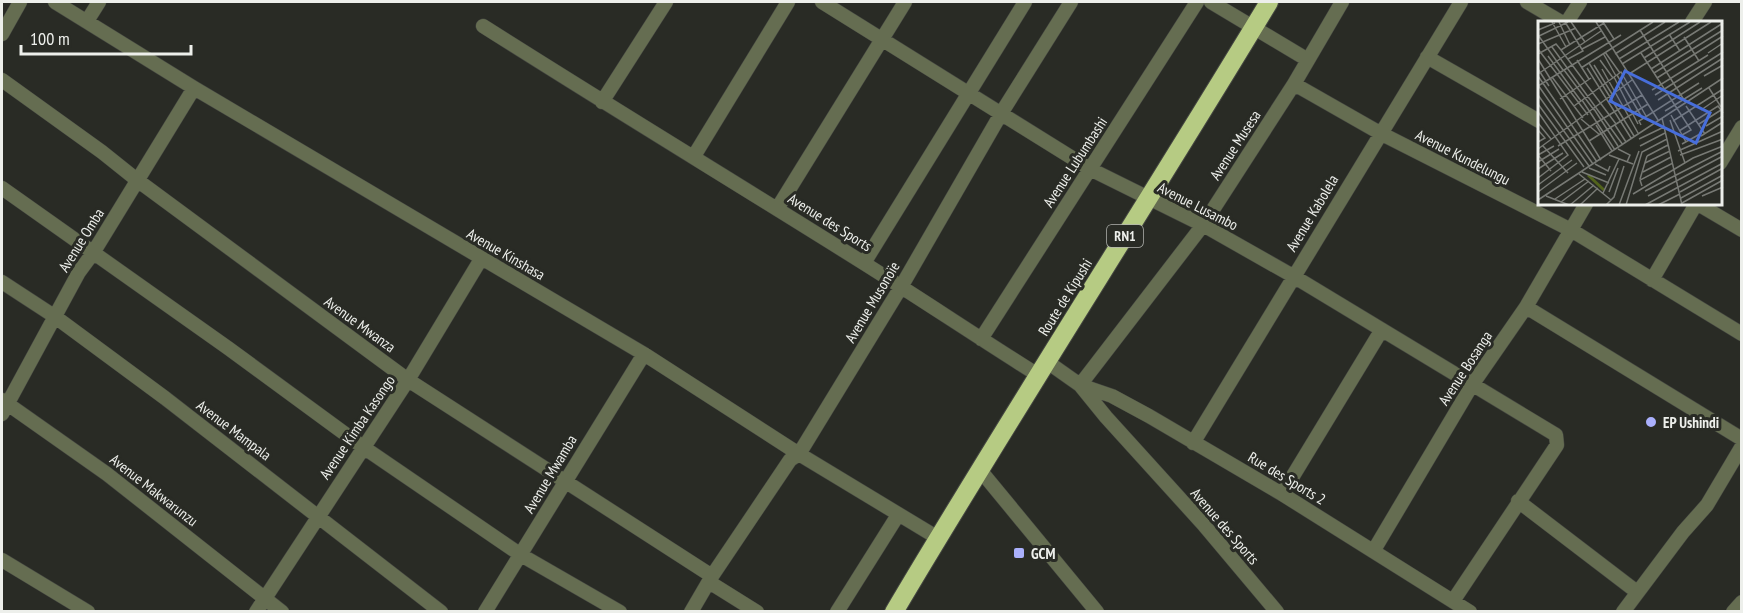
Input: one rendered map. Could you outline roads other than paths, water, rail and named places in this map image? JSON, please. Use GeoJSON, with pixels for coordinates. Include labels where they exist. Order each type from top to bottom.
{"type":"FeatureCollection","features":[{"type":"Feature","properties":{"kind":"highway","name":"Route de Kipushi"},"geometry":{"type":"LineString","coordinates":[[894,612],[1269,2]]}},
{"type":"Feature","properties":{"kind":"street"},"geometry":{"type":"LineString","coordinates":[[2,34],[20,2]]}},
{"type":"Feature","properties":{"kind":"street","name":"Avenue Kinshasa"},"geometry":{"type":"LineString","coordinates":[[55,2],[194,88],[644,354],[799,454],[938,538]]}},
{"type":"Feature","properties":{"kind":"street"},"geometry":{"type":"LineString","coordinates":[[87,21],[99,2]]}},
{"type":"Feature","properties":{"kind":"street"},"geometry":{"type":"LineString","coordinates":[[602,102],[666,2]]}},
{"type":"Feature","properties":{"kind":"street"},"geometry":{"type":"LineString","coordinates":[[694,156],[788,2]]}},
{"type":"Feature","properties":{"kind":"street","name":"Avenue Lusambo"},"geometry":{"type":"LineString","coordinates":[[822,2],[1002,112],[1090,169],[1203,225],[1293,276],[1556,435],[1557,445],[1518,501]]}},
{"type":"Feature","properties":{"kind":"street"},"geometry":{"type":"LineString","coordinates":[[777,209],[905,2]]}},
{"type":"Feature","properties":{"kind":"street","name":"Avenue Musonoïe"},"geometry":{"type":"LineString","coordinates":[[864,263],[1025,2]]}},
{"type":"Feature","properties":{"kind":"street","name":"Avenue Musonoïe"},"geometry":{"type":"LineString","coordinates":[[691,612],[710,579],[790,460],[799,454],[901,287],[1002,112],[1071,2]]}},
{"type":"Feature","properties":{"kind":"street","name":"Avenue Lubumbashi"},"geometry":{"type":"LineString","coordinates":[[981,339],[1197,2]]}},
{"type":"Feature","properties":{"kind":"street"},"geometry":{"type":"LineString","coordinates":[[1211,2],[1308,60]]}},
{"type":"Feature","properties":{"kind":"street","name":"Avenue Musesa"},"geometry":{"type":"LineString","coordinates":[[1080,385],[1203,225],[1294,84],[1342,2]]}},
{"type":"Feature","properties":{"kind":"street","name":"Avenue Kabolela"},"geometry":{"type":"LineString","coordinates":[[1192,442],[1461,2]]}},
{"type":"Feature","properties":{"kind":"street"},"geometry":{"type":"LineString","coordinates":[[1527,2],[1560,21]]}},
{"type":"Feature","properties":{"kind":"street"},"geometry":{"type":"LineString","coordinates":[[1568,21],[1580,2]]}},
{"type":"Feature","properties":{"kind":"street"},"geometry":{"type":"LineString","coordinates":[[1693,21],[1705,2]]}},
{"type":"Feature","properties":{"kind":"street","name":"Avenue des Sports"},"geometry":{"type":"LineString","coordinates":[[483,26],[602,102],[694,156],[981,339],[1080,385],[1277,612]]}},
{"type":"Feature","properties":{"kind":"street"},"geometry":{"type":"LineString","coordinates":[[1427,57],[1538,120]]}},
{"type":"Feature","properties":{"kind":"street","name":"Avenue Mwanza"},"geometry":{"type":"LineString","coordinates":[[2,80],[408,380],[757,612]]}},
{"type":"Feature","properties":{"kind":"street","name":"Avenue Kundelungu"},"geometry":{"type":"LineString","coordinates":[[1294,84],[1380,133],[1571,230],[1742,334]]}},
{"type":"Feature","properties":{"kind":"street","name":"Avenue Omba"},"geometry":{"type":"LineString","coordinates":[[3,405],[79,272],[93,253],[194,88]]}},
{"type":"Feature","properties":{"kind":"street"},"geometry":{"type":"LineString","coordinates":[[1722,159],[1742,127]]}},
{"type":"Feature","properties":{"kind":"street"},"geometry":{"type":"LineString","coordinates":[[2,188],[363,447],[521,555],[620,612]]}},
{"type":"Feature","properties":{"kind":"street","name":"Avenue Bosanga"},"geometry":{"type":"LineString","coordinates":[[1374,550],[1472,385],[1526,307],[1585,206]]}},
{"type":"Feature","properties":{"kind":"street"},"geometry":{"type":"LineString","coordinates":[[1652,280],[1696,206]]}},
{"type":"Feature","properties":{"kind":"street"},"geometry":{"type":"LineString","coordinates":[[1700,206],[1742,230]]}},
{"type":"Feature","properties":{"kind":"street","name":"Avenue Kimba Kasongo"},"geometry":{"type":"LineString","coordinates":[[256,612],[408,380],[481,259]]}},
{"type":"Feature","properties":{"kind":"street","name":"Avenue Mampala"},"geometry":{"type":"LineString","coordinates":[[2,282],[54,316],[165,398],[441,612]]}},
{"type":"Feature","properties":{"kind":"street"},"geometry":{"type":"LineString","coordinates":[[1526,307],[1742,439]]}},
{"type":"Feature","properties":{"kind":"street"},"geometry":{"type":"LineString","coordinates":[[1282,494],[1382,331]]}},
{"type":"Feature","properties":{"kind":"street","name":"Avenue Mwamba"},"geometry":{"type":"LineString","coordinates":[[485,612],[644,354]]}},
{"type":"Feature","properties":{"kind":"street","name":"Rue des Sports 2"},"geometry":{"type":"LineString","coordinates":[[1080,385],[1112,396],[1149,416],[1374,550],[1470,612]]}},
{"type":"Feature","properties":{"kind":"street","name":"Avenue Makwarunzu"},"geometry":{"type":"LineString","coordinates":[[3,405],[107,474],[282,612]]}},
{"type":"Feature","properties":{"kind":"street"},"geometry":{"type":"LineString","coordinates":[[1623,612],[1683,532],[1707,505],[1742,446]]}},
{"type":"Feature","properties":{"kind":"street"},"geometry":{"type":"LineString","coordinates":[[980,470],[1091,609]]}},
{"type":"Feature","properties":{"kind":"street"},"geometry":{"type":"LineString","coordinates":[[1453,601],[1518,501],[1636,592]]}},
{"type":"Feature","properties":{"kind":"street"},"geometry":{"type":"LineString","coordinates":[[837,612],[898,515]]}},
{"type":"Feature","properties":{"kind":"street"},"geometry":{"type":"LineString","coordinates":[[2,560],[88,612]]}},
{"type":"Feature","properties":{"kind":"street"},"geometry":{"type":"LineString","coordinates":[[1733,612],[1742,602]]}},
{"type":"Feature","properties":{"kind":"place","name":"EP Ushindi"},"geometry":{"type":"Point","coordinates":[1651,422]}},
{"type":"Feature","properties":{"kind":"place","name":"GCM"},"geometry":{"type":"Point","coordinates":[1019,553]}}]}
